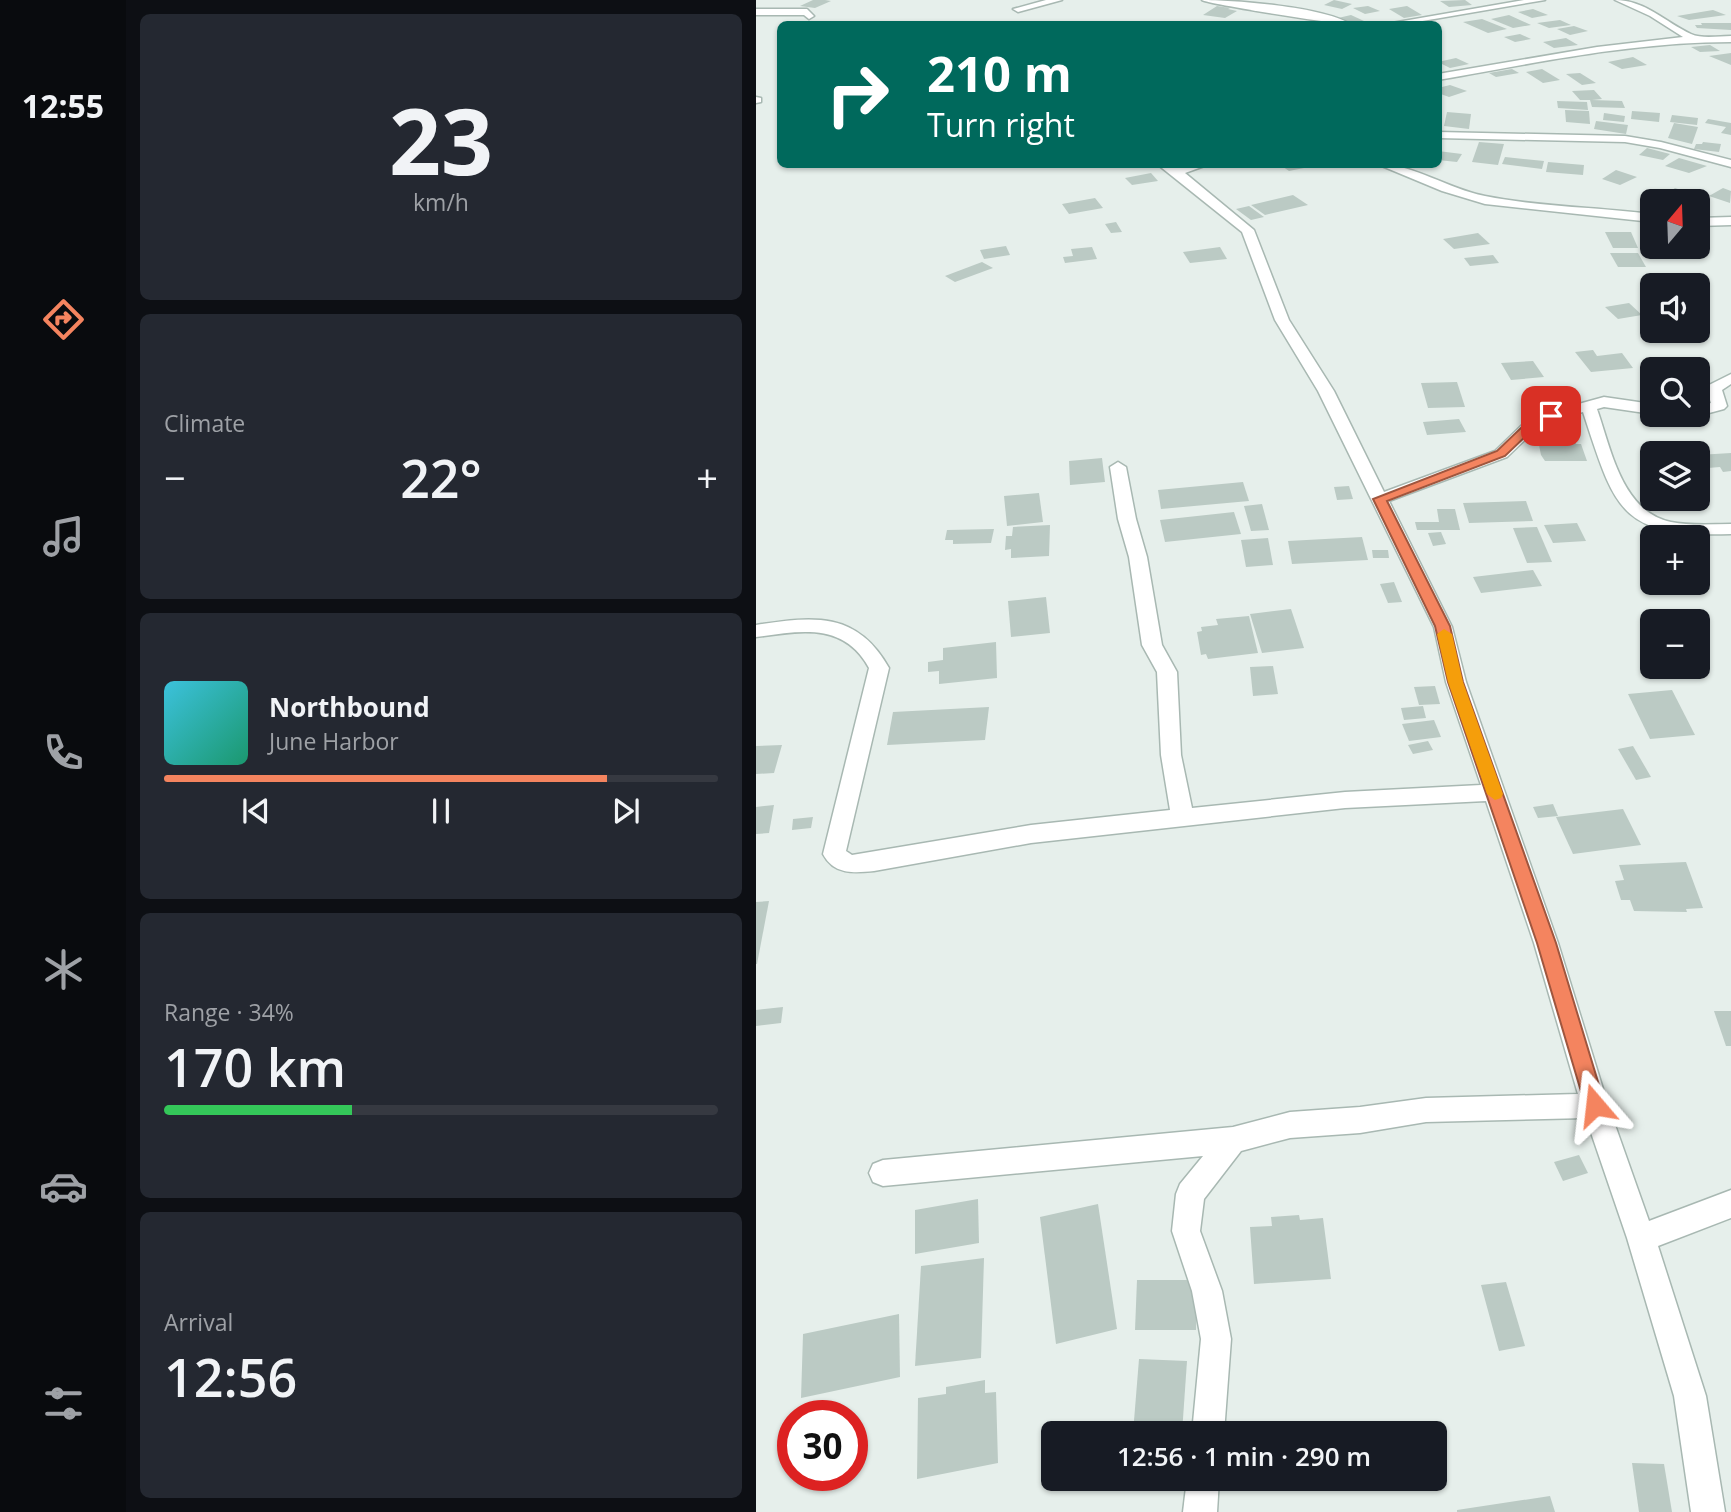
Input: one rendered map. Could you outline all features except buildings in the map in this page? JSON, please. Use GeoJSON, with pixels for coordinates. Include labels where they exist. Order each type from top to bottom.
{"type":"FeatureCollection","features":[{"type":"Feature","properties":{"kind":"street"},"geometry":{"type":"LineString","coordinates":[[1015,4],[1058,0]]}},
{"type":"Feature","properties":{"kind":"street"},"geometry":{"type":"LineString","coordinates":[[1206,0],[1318,16],[1335,21]]}},
{"type":"Feature","properties":{"kind":"street"},"geometry":{"type":"LineString","coordinates":[[1408,21],[1541,0]]}},
{"type":"Feature","properties":{"kind":"street"},"geometry":{"type":"LineString","coordinates":[[1619,0],[1653,14],[1692,39]]}},
{"type":"Feature","properties":{"kind":"street"},"geometry":{"type":"LineString","coordinates":[[1015,4],[1027,17]]}},
{"type":"Feature","properties":{"kind":"street"},"geometry":{"type":"LineString","coordinates":[[756,12],[792,10],[807,12],[809,16]]}},
{"type":"Feature","properties":{"kind":"street"},"geometry":{"type":"LineString","coordinates":[[1442,76],[1597,50],[1692,39],[1728,41]]}},
{"type":"Feature","properties":{"kind":"street"},"geometry":{"type":"LineString","coordinates":[[1442,135],[1625,139],[1661,145],[1731,164]]}},
{"type":"Feature","properties":{"kind":"street"},"geometry":{"type":"LineString","coordinates":[[1169,168],[1248,230],[1282,320],[1326,391],[1443,626],[1456,682],[1546,943],[1595,1105],[1641,1238],[1690,1396],[1708,1512]]}},
{"type":"Feature","properties":{"kind":"street"},"geometry":{"type":"LineString","coordinates":[[1394,168],[1440,188],[1483,200],[1640,217]]}},
{"type":"Feature","properties":{"kind":"street"},"geometry":{"type":"LineString","coordinates":[[1710,222],[1731,221]]}},
{"type":"Feature","properties":{"kind":"street"},"geometry":{"type":"LineString","coordinates":[[1710,408],[1720,406],[1714,387],[1731,378]]}},
{"type":"Feature","properties":{"kind":"street"},"geometry":{"type":"LineString","coordinates":[[1380,499],[1501,454],[1539,421],[1604,402],[1640,407]]}},
{"type":"Feature","properties":{"kind":"street"},"geometry":{"type":"LineString","coordinates":[[1588,405],[1622,499],[1635,513],[1656,526],[1682,530],[1731,528]]}},
{"type":"Feature","properties":{"kind":"street"},"geometry":{"type":"LineString","coordinates":[[1118,467],[1126,519],[1138,557],[1152,646],[1167,672],[1171,755],[1183,819]]}},
{"type":"Feature","properties":{"kind":"street"},"geometry":{"type":"LineString","coordinates":[[756,631],[794,625],[833,626],[859,641],[873,653],[879,668],[834,854],[848,864],[1031,834],[1345,800],[1495,792]]}},
{"type":"Feature","properties":{"kind":"street"},"geometry":{"type":"LineString","coordinates":[[883,1173],[1233,1140],[1290,1125],[1360,1120],[1426,1110],[1595,1105]]}},
{"type":"Feature","properties":{"kind":"street"},"geometry":{"type":"LineString","coordinates":[[1209,1421],[1216,1339],[1208,1291],[1186,1231],[1190,1194],[1233,1140]]}},
{"type":"Feature","properties":{"kind":"street"},"geometry":{"type":"LineString","coordinates":[[1641,1238],[1731,1204]]}},
{"type":"Feature","properties":{"kind":"street"},"geometry":{"type":"LineString","coordinates":[[1200,1512],[1202,1491]]}},
{"type":"Feature","properties":{"kind":"slow traffic"},"geometry":{"type":"LineString","coordinates":[[1444,634],[1456,682],[1495,794]]}},
{"type":"Feature","properties":{"kind":"route"},"geometry":{"type":"LineString","coordinates":[[1551,416],[1528,428],[1501,454],[1380,499],[1443,626],[1456,682],[1546,943],[1595,1105]]}}]}
